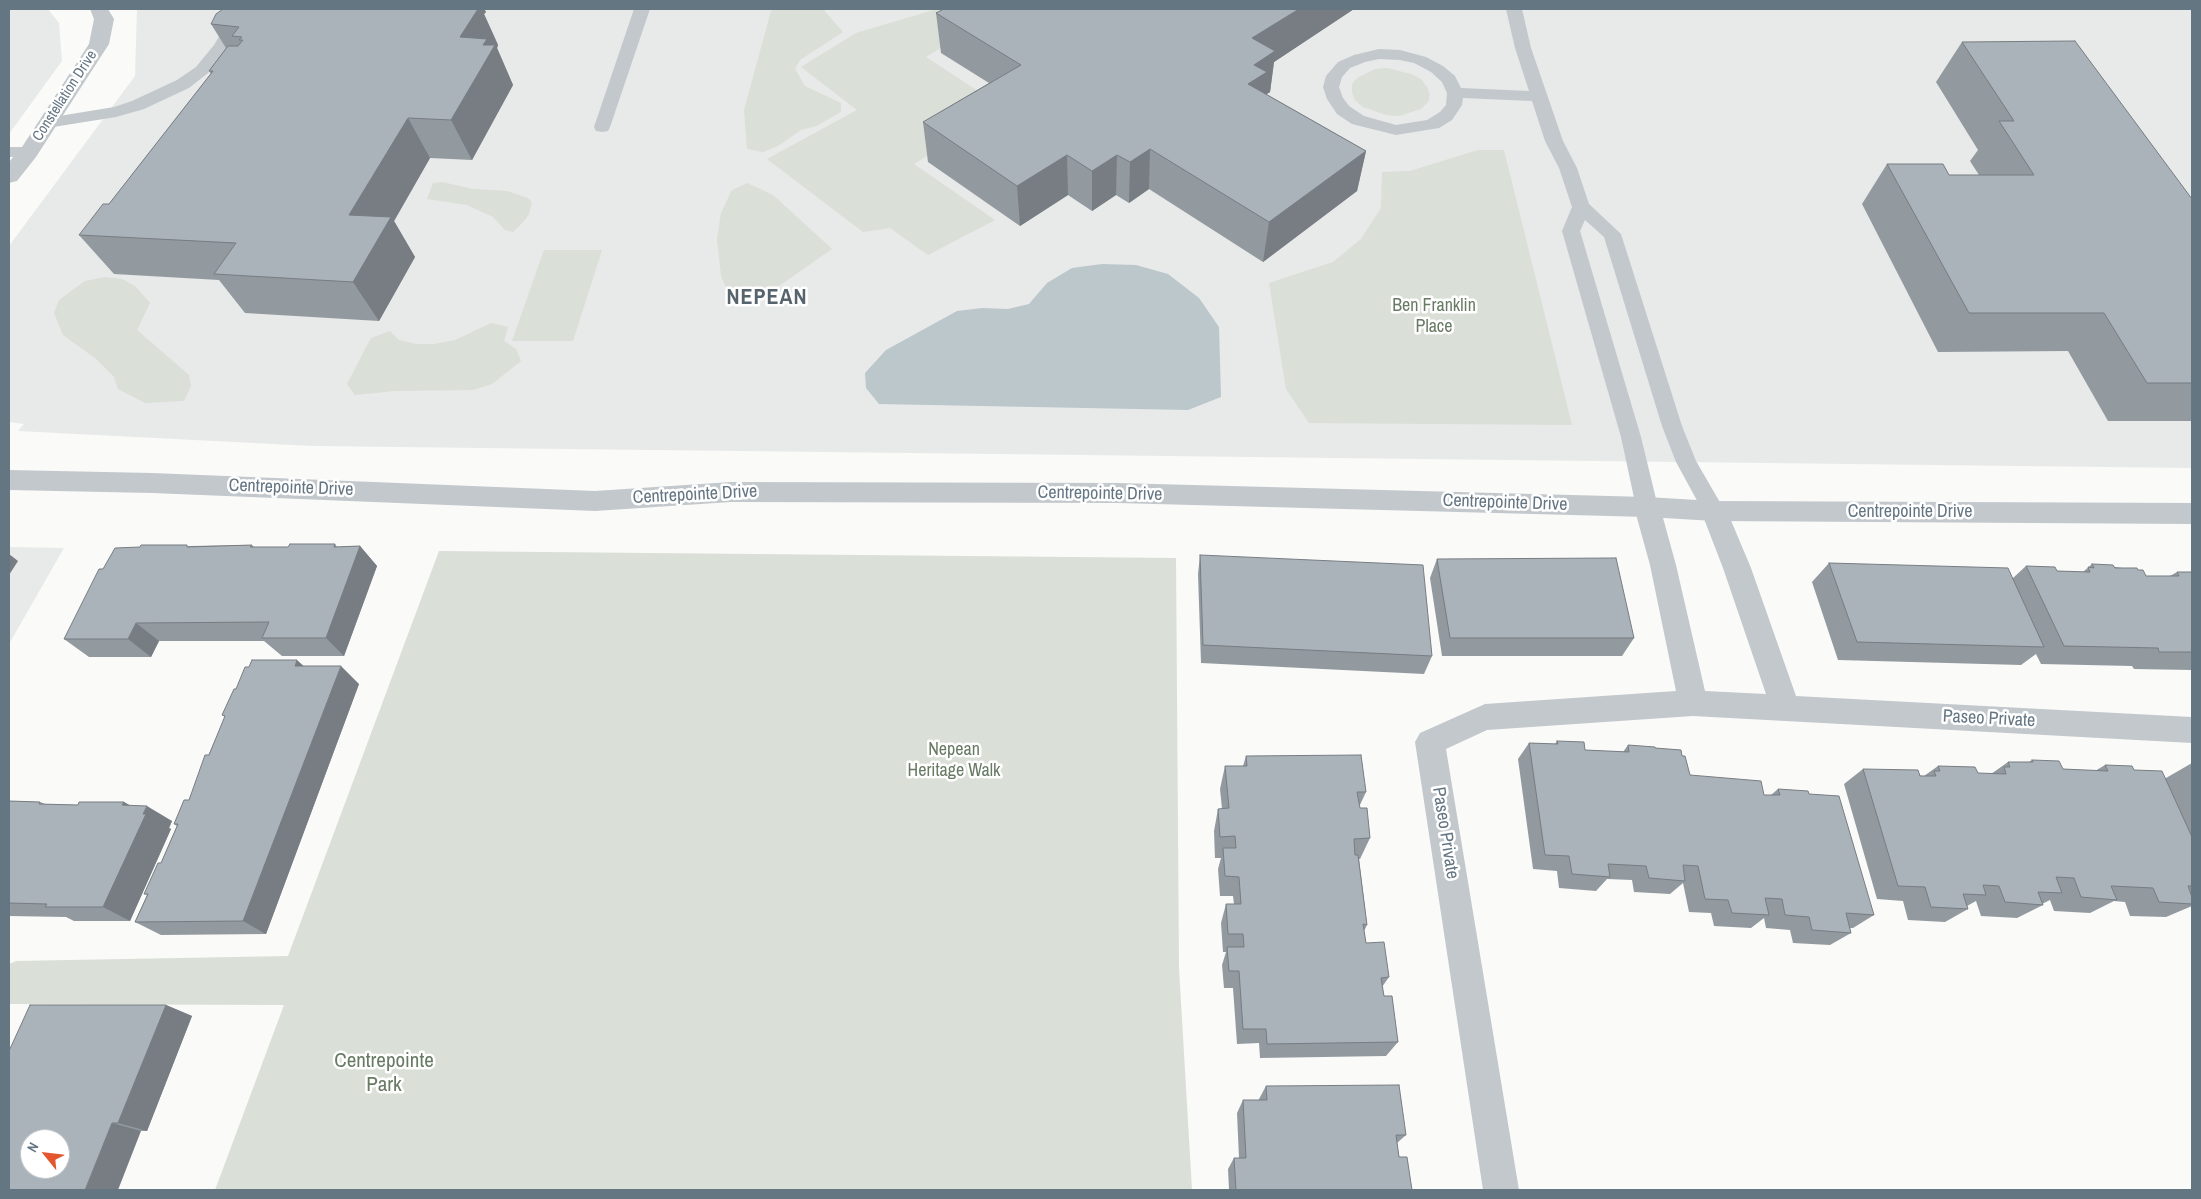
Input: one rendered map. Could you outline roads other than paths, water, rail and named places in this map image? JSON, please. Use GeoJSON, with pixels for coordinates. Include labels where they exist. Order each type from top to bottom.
{"type":"FeatureCollection","features":[{"type":"Feature","properties":{"kind":"street","name":"Constellation Drive"},"geometry":{"type":"LineString","coordinates":[[9,176],[19,152],[47,123],[99,44],[104,19],[99,9]]}},
{"type":"Feature","properties":{"kind":"street","name":"Centrepointe Drive"},"geometry":{"type":"LineString","coordinates":[[9,480],[152,483],[595,501],[731,492],[1042,493],[1647,507],[1714,511],[2192,514]]}},
{"type":"Feature","properties":{"kind":"street"},"geometry":{"type":"LineString","coordinates":[[1647,507],[1663,565],[1693,703]]}},
{"type":"Feature","properties":{"kind":"street"},"geometry":{"type":"LineString","coordinates":[[1714,511],[1737,568],[1786,709]]}},
{"type":"Feature","properties":{"kind":"street","name":"Paseo Private"},"geometry":{"type":"LineString","coordinates":[[1501,1190],[1430,742],[1485,717],[1693,703],[2192,730]]}},
{"type":"Feature","properties":{"kind":"lane"},"geometry":{"type":"LineString","coordinates":[[47,123],[116,112],[138,105],[183,84],[202,70],[220,47],[231,30],[236,9]]}},
{"type":"Feature","properties":{"kind":"lane"},"geometry":{"type":"LineString","coordinates":[[602,127],[642,9]]}},
{"type":"Feature","properties":{"kind":"lane"},"geometry":{"type":"LineString","coordinates":[[1514,9],[1523,48],[1554,141],[1568,168],[1581,207],[1612,234],[1672,426],[1686,462],[1714,511]]}},
{"type":"Feature","properties":{"kind":"lane"},"geometry":{"type":"LineString","coordinates":[[1379,54],[1400,55],[1420,60],[1437,69],[1449,80],[1455,93],[1454,105],[1446,116],[1433,124],[1396,130],[1358,120],[1343,110],[1335,99],[1331,87],[1334,76],[1344,65],[1360,58],[1379,54]]}},
{"type":"Feature","properties":{"kind":"lane"},"geometry":{"type":"LineString","coordinates":[[1455,93],[1539,96]]}},
{"type":"Feature","properties":{"kind":"lane"},"geometry":{"type":"LineString","coordinates":[[1581,207],[1571,231],[1631,437],[1647,507]]}},
{"type":"Feature","properties":{"kind":"district","name":"NEPEAN"},"geometry":{"type":"Point","coordinates":[767,298]}},
{"type":"Feature","properties":{"kind":"park label","name":"Ben Franklin Place"},"geometry":{"type":"Point","coordinates":[1434,316]}},
{"type":"Feature","properties":{"kind":"park label","name":"Nepean Heritage Walk"},"geometry":{"type":"Point","coordinates":[954,760]}},
{"type":"Feature","properties":{"kind":"park label","name":"Centrepointe Park"},"geometry":{"type":"Point","coordinates":[384,1073]}}]}
